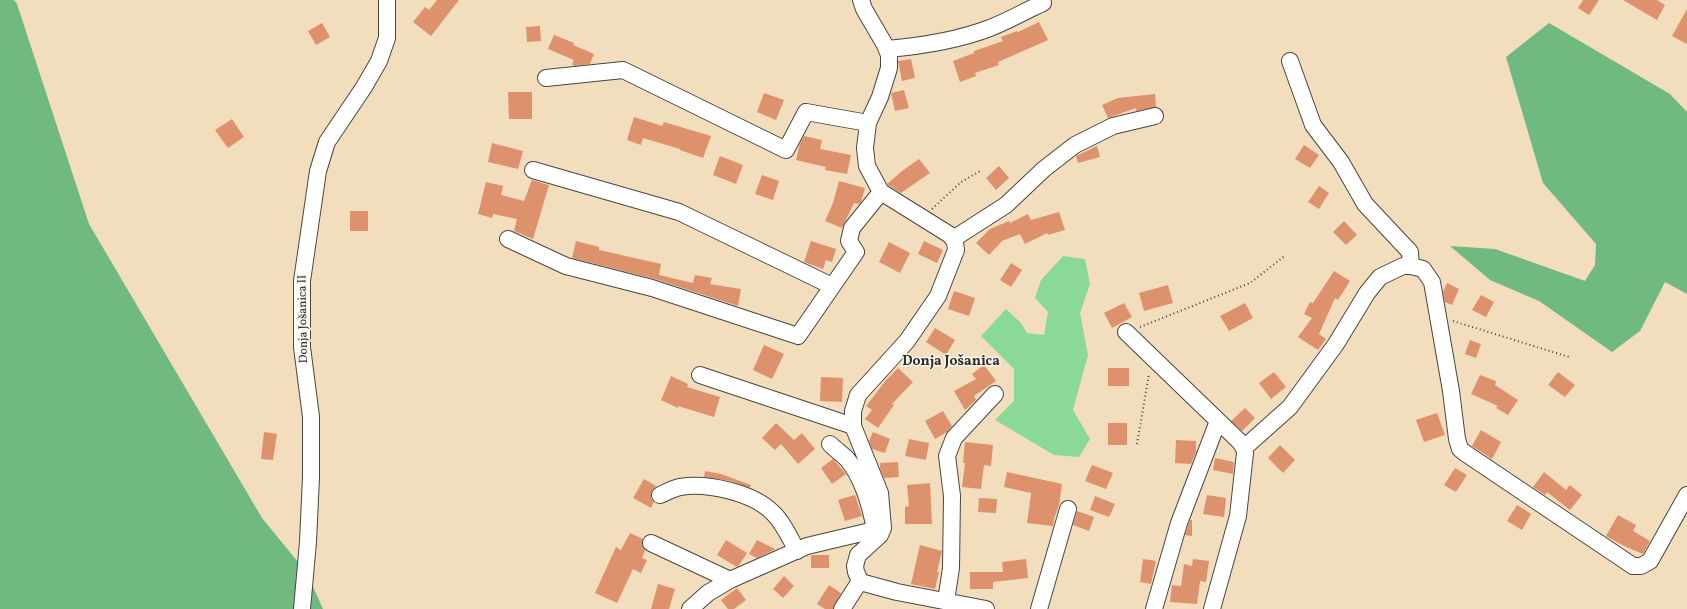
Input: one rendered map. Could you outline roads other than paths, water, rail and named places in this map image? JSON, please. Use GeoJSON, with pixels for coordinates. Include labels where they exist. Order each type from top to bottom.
{"type":"FeatureCollection","features":[{"type":"Feature","properties":{"kind":"street","name":"Donja Jošanica II"},"geometry":{"type":"LineString","coordinates":[[302,609],[309,520],[311,417],[302,347],[302,281],[318,171],[327,142],[364,87],[379,61],[387,38],[387,0]]}},
{"type":"Feature","properties":{"kind":"street"},"geometry":{"type":"LineString","coordinates":[[861,0],[889,55],[889,68],[880,97],[868,123],[865,148],[867,166],[881,192],[948,234],[955,242],[956,250],[938,296],[907,341],[858,395],[852,411],[852,426],[880,493],[880,535],[858,555],[855,566],[860,581],[864,583],[897,592],[986,609]]}},
{"type":"Feature","properties":{"kind":"street"},"geometry":{"type":"LineString","coordinates":[[887,49],[926,46],[951,40],[990,28],[1043,3]]}},
{"type":"Feature","properties":{"kind":"street"},"geometry":{"type":"LineString","coordinates":[[1290,61],[1313,125],[1342,162],[1365,204],[1410,252],[1411,266]]}},
{"type":"Feature","properties":{"kind":"street"},"geometry":{"type":"LineString","coordinates":[[546,78],[623,70],[786,150],[806,112],[868,123]]}},
{"type":"Feature","properties":{"kind":"street"},"geometry":{"type":"LineString","coordinates":[[948,234],[1006,205],[1044,169],[1076,145],[1113,126],[1155,116]]}},
{"type":"Feature","properties":{"kind":"street"},"geometry":{"type":"LineString","coordinates":[[533,170],[680,212],[832,286]]}},
{"type":"Feature","properties":{"kind":"street"},"geometry":{"type":"LineString","coordinates":[[508,238],[566,266],[652,288],[798,336],[856,252],[849,241],[852,228],[881,192]]}},
{"type":"Feature","properties":{"kind":"street"},"geometry":{"type":"LineString","coordinates":[[1244,448],[1290,407],[1336,344],[1367,293],[1380,277],[1403,266],[1411,266],[1423,269],[1432,282],[1451,391],[1457,439],[1460,449],[1633,566],[1641,566],[1650,561],[1687,495]]}},
{"type":"Feature","properties":{"kind":"street"},"geometry":{"type":"LineString","coordinates":[[1126,332],[1244,448],[1245,453],[1238,516],[1212,609]]}},
{"type":"Feature","properties":{"kind":"street"},"geometry":{"type":"LineString","coordinates":[[700,375],[852,426]]}},
{"type":"Feature","properties":{"kind":"street"},"geometry":{"type":"LineString","coordinates":[[946,601],[951,568],[952,504],[947,456],[954,438],[995,394]]}},
{"type":"Feature","properties":{"kind":"street"},"geometry":{"type":"LineString","coordinates":[[1154,609],[1179,523],[1218,421]]}},
{"type":"Feature","properties":{"kind":"street"},"geometry":{"type":"LineString","coordinates":[[830,444],[846,459],[855,471],[866,494],[879,528]]}},
{"type":"Feature","properties":{"kind":"street"},"geometry":{"type":"LineString","coordinates":[[660,495],[679,487],[698,485],[724,490],[755,500],[772,512],[797,551]]}},
{"type":"Feature","properties":{"kind":"street"},"geometry":{"type":"LineString","coordinates":[[1039,609],[1068,509]]}},
{"type":"Feature","properties":{"kind":"street"},"geometry":{"type":"LineString","coordinates":[[690,609],[708,593],[730,580],[807,546],[879,528]]}},
{"type":"Feature","properties":{"kind":"street"},"geometry":{"type":"LineString","coordinates":[[651,543],[730,580]]}},
{"type":"Feature","properties":{"kind":"street"},"geometry":{"type":"LineString","coordinates":[[842,609],[860,581]]}},
{"type":"Feature","properties":{"kind":"district","name":"Donja Jošanica"},"geometry":{"type":"Point","coordinates":[951,362]}}]}
